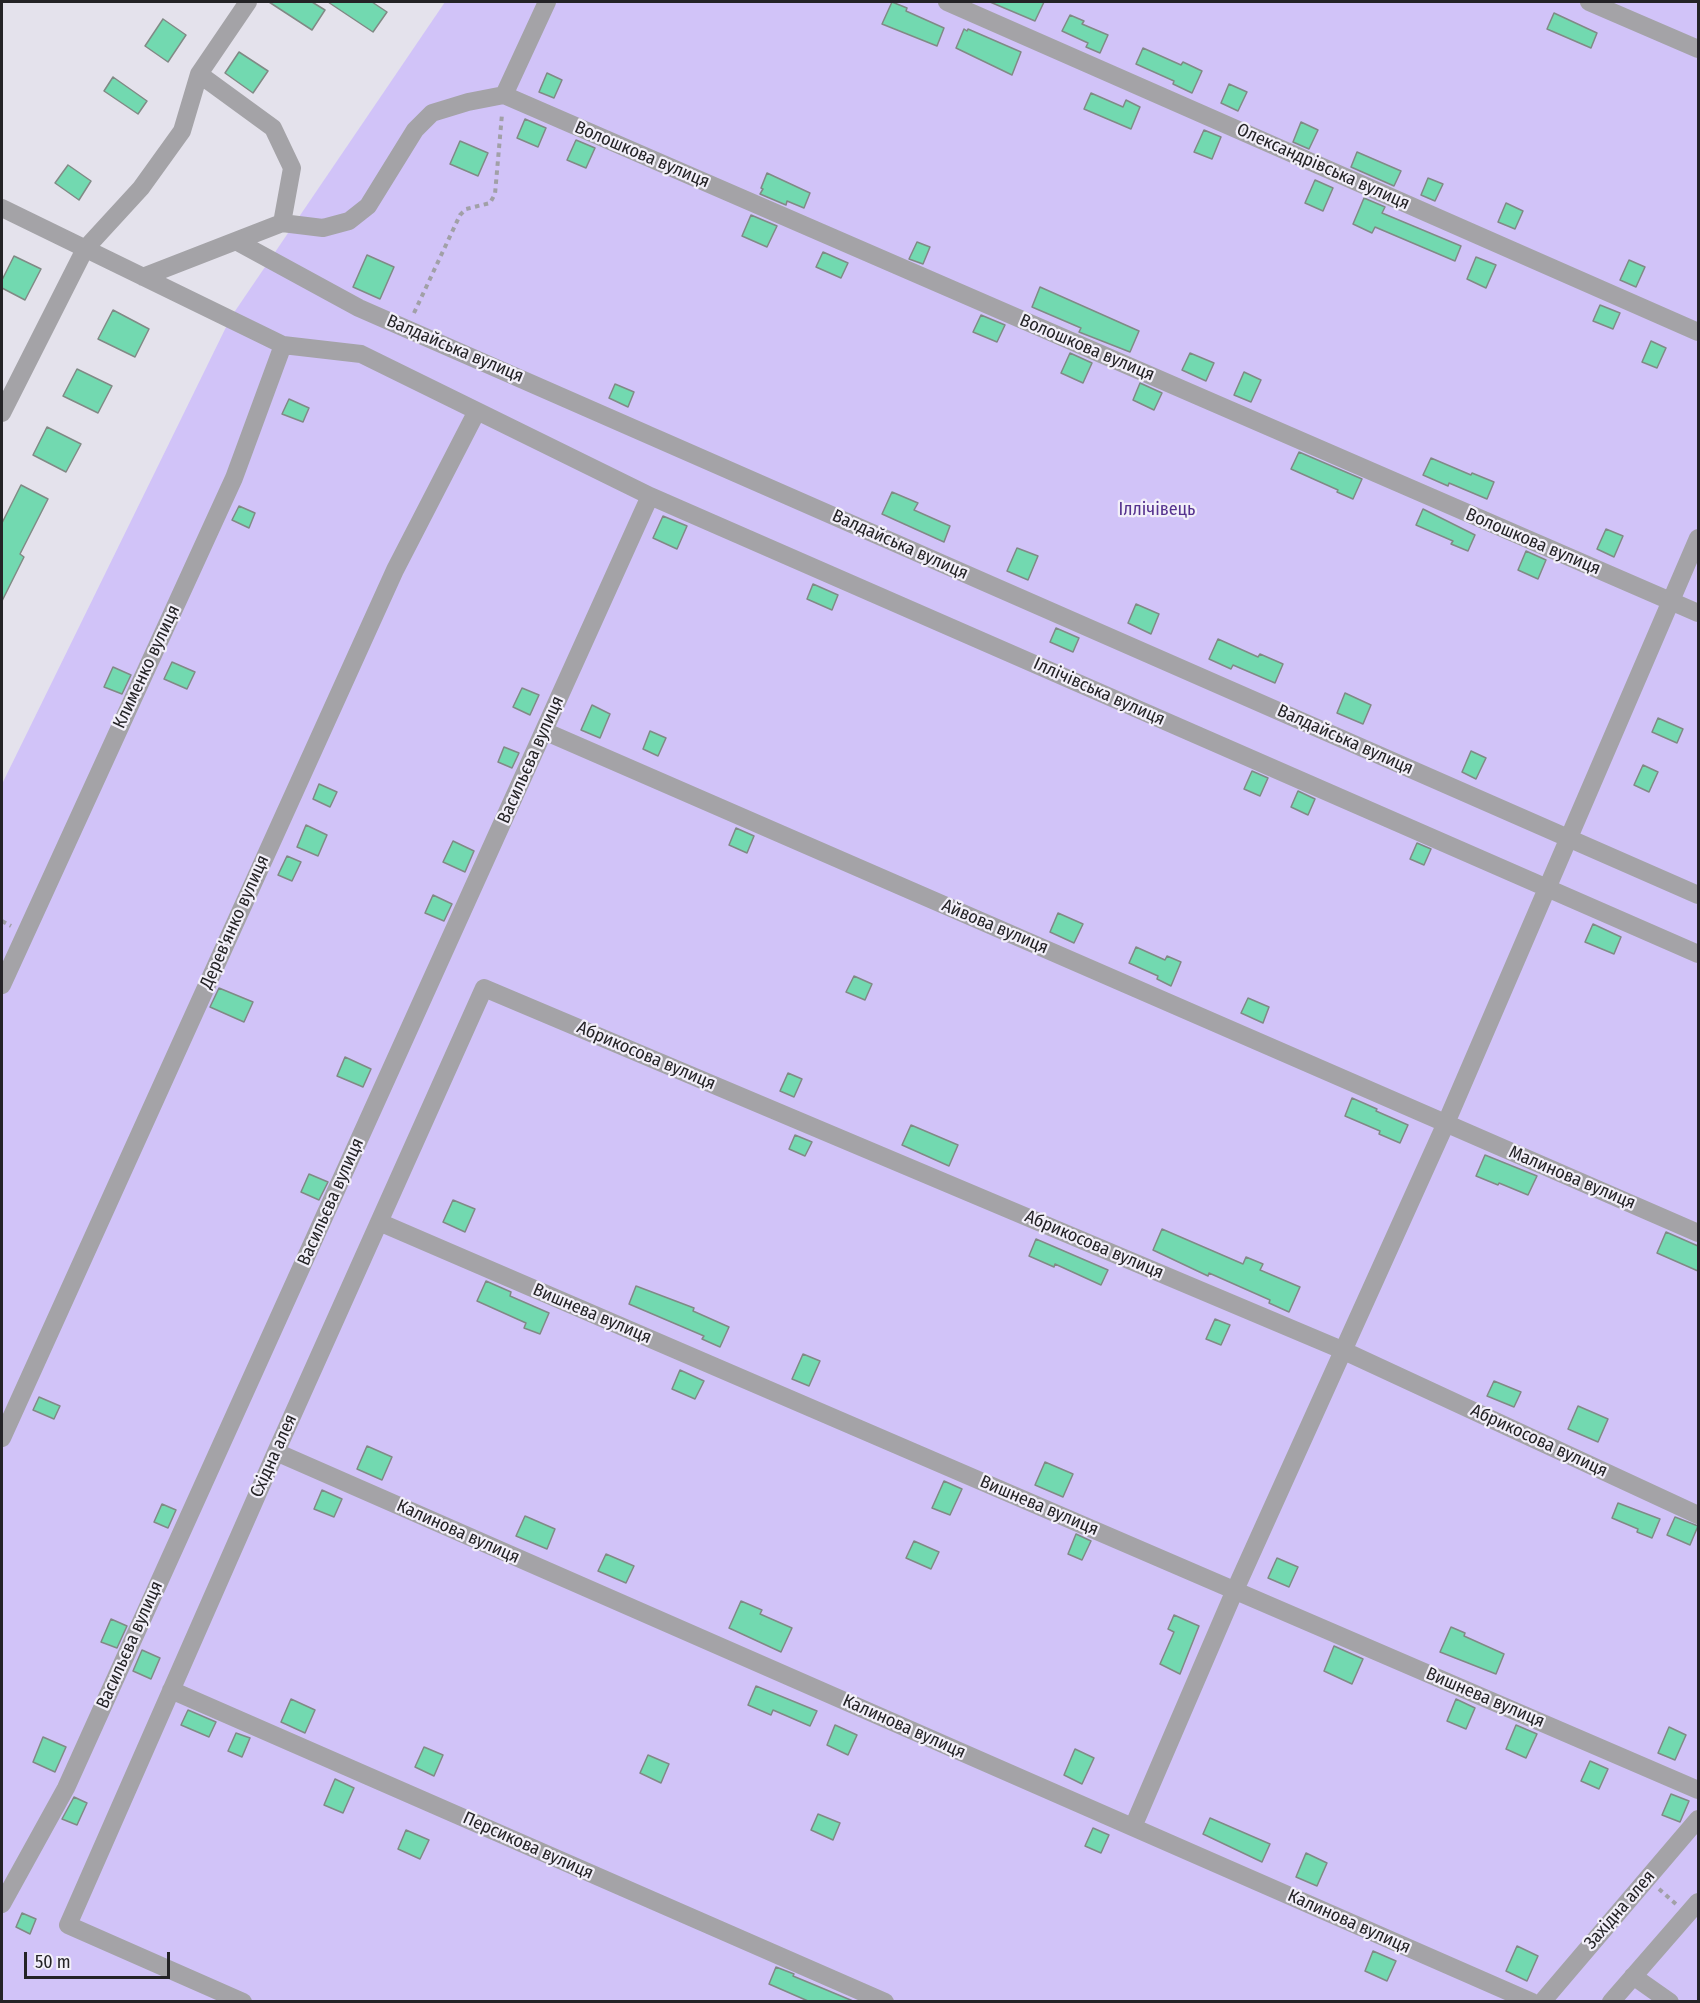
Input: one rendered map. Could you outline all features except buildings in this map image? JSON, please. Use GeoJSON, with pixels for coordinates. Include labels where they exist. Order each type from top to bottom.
{"type":"FeatureCollection","features":[{"type":"Feature","properties":{"kind":"street"},"geometry":{"type":"LineString","coordinates":[[2,413],[85,249],[141,188],[182,131],[199,74],[248,2]]}},
{"type":"Feature","properties":{"kind":"street"},"geometry":{"type":"LineString","coordinates":[[143,277],[282,223],[323,228],[349,221],[368,206],[415,130],[432,113],[468,102],[504,95],[548,2]]}},
{"type":"Feature","properties":{"kind":"street","name":"Олександрівська вулиця"},"geometry":{"type":"LineString","coordinates":[[947,2],[1698,332]]}},
{"type":"Feature","properties":{"kind":"street"},"geometry":{"type":"LineString","coordinates":[[1589,2],[1698,49]]}},
{"type":"Feature","properties":{"kind":"street"},"geometry":{"type":"LineString","coordinates":[[199,74],[273,128],[292,168],[282,223]]}},
{"type":"Feature","properties":{"kind":"street","name":"Волошкова вулиця"},"geometry":{"type":"LineString","coordinates":[[504,95],[1698,613]]}},
{"type":"Feature","properties":{"kind":"street","name":"Іллічівська вулиця"},"geometry":{"type":"LineString","coordinates":[[2,208],[283,345],[361,354],[650,496],[1698,954]]}},
{"type":"Feature","properties":{"kind":"street","name":"Валдайська вулиця"},"geometry":{"type":"LineString","coordinates":[[236,241],[359,308],[1698,895]]}},
{"type":"Feature","properties":{"kind":"street","name":"Клименко вулиця"},"geometry":{"type":"LineString","coordinates":[[2,985],[234,478],[283,345]]}},
{"type":"Feature","properties":{"kind":"street","name":"Дерев'янко вулиця"},"geometry":{"type":"LineString","coordinates":[[2,1438],[395,570],[477,411]]}},
{"type":"Feature","properties":{"kind":"street","name":"Васильєва вулиця"},"geometry":{"type":"LineString","coordinates":[[2,1904],[66,1788],[650,496]]}},
{"type":"Feature","properties":{"kind":"street"},"geometry":{"type":"LineString","coordinates":[[1133,1827],[1235,1590],[1446,1124],[1698,538]]}},
{"type":"Feature","properties":{"kind":"street","name":"Айвова вулиця"},"geometry":{"type":"LineString","coordinates":[[544,731],[1446,1124]]}},
{"type":"Feature","properties":{"kind":"street","name":"Східна алея"},"geometry":{"type":"LineString","coordinates":[[243,2001],[69,1925],[276,1452],[484,988]]}},
{"type":"Feature","properties":{"kind":"street","name":"Абрикосова вулиця"},"geometry":{"type":"LineString","coordinates":[[484,988],[1342,1350],[1698,1515]]}},
{"type":"Feature","properties":{"kind":"street","name":"Малинова вулиця"},"geometry":{"type":"LineString","coordinates":[[1446,1124],[1698,1233]]}},
{"type":"Feature","properties":{"kind":"street","name":"Вишнева вулиця"},"geometry":{"type":"LineString","coordinates":[[379,1222],[1698,1790]]}},
{"type":"Feature","properties":{"kind":"street","name":"Калинова вулиця"},"geometry":{"type":"LineString","coordinates":[[276,1452],[1532,2001]]}},
{"type":"Feature","properties":{"kind":"street","name":"Персикова вулиця"},"geometry":{"type":"LineString","coordinates":[[171,1690],[885,2001]]}},
{"type":"Feature","properties":{"kind":"street","name":"Західна алея"},"geometry":{"type":"LineString","coordinates":[[1542,2001],[1698,1819]]}},
{"type":"Feature","properties":{"kind":"street"},"geometry":{"type":"LineString","coordinates":[[1611,2001],[1693,1908]]}},
{"type":"Feature","properties":{"kind":"street"},"geometry":{"type":"LineString","coordinates":[[1633,1976],[1670,2001]]}},
{"type":"Feature","properties":{"kind":"path"},"geometry":{"type":"LineString","coordinates":[[407,328],[460,215],[466,208],[490,203],[495,194],[504,95]]}},
{"type":"Feature","properties":{"kind":"path"},"geometry":{"type":"LineString","coordinates":[[1647,1878],[1693,1908]]}},
{"type":"Feature","properties":{"kind":"green space","name":"Іллічівець"},"geometry":{"type":"Polygon","coordinates":[[[445,2],[1698,2],[1698,2001],[2,2001],[2,784],[231,317],[445,2]]]}}]}
